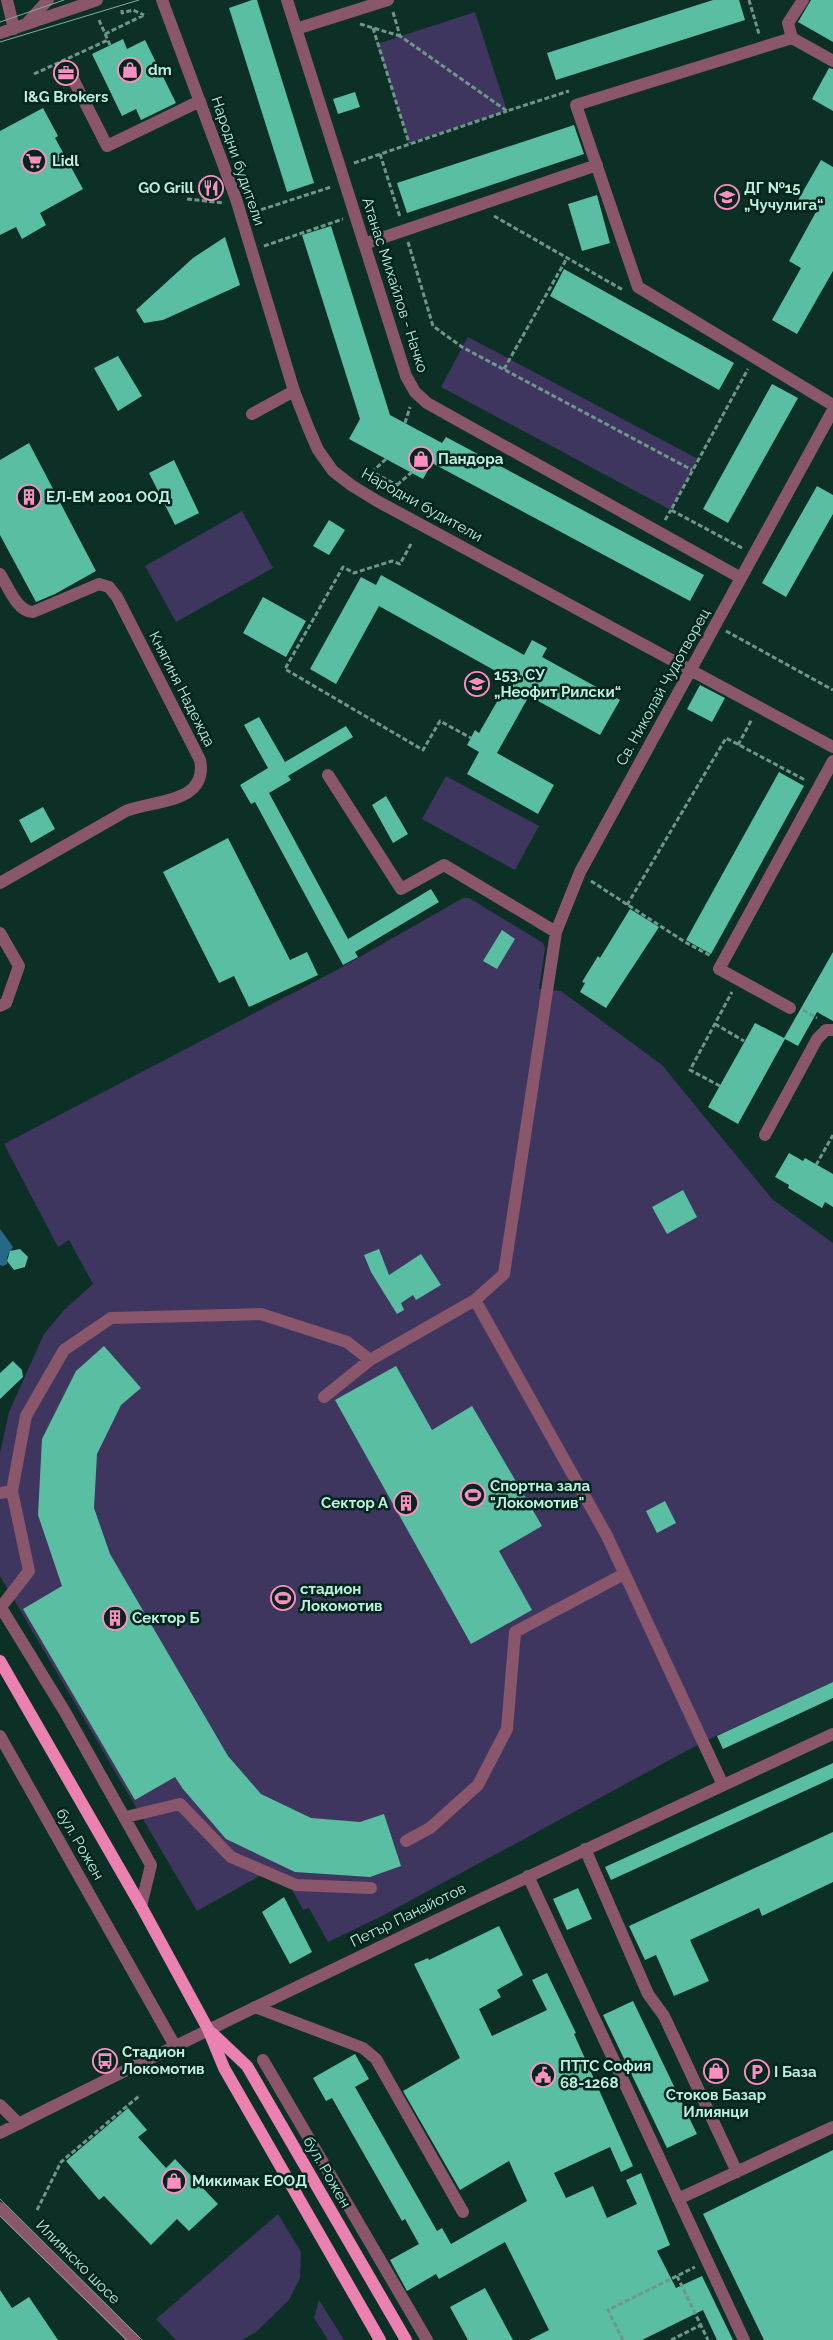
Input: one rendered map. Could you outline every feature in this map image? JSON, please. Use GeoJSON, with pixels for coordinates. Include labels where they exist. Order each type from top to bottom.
{"type":"FeatureCollection","features":[{"type":"Feature","properties":{"kind":"main road","name":"бул. Рожен"},"geometry":{"type":"LineString","coordinates":[[0,1661],[141,1906],[208,2029],[224,2068],[380,2340]]}},
{"type":"Feature","properties":{"kind":"main road","name":"бул. Рожен"},"geometry":{"type":"LineString","coordinates":[[208,2029],[247,2066],[406,2340]]}},
{"type":"Feature","properties":{"kind":"street"},"geometry":{"type":"LineString","coordinates":[[7,0],[19,27]]}},
{"type":"Feature","properties":{"kind":"street"},"geometry":{"type":"LineString","coordinates":[[19,27],[48,0]]}},
{"type":"Feature","properties":{"kind":"street"},"geometry":{"type":"LineString","coordinates":[[0,33],[97,0]]}},
{"type":"Feature","properties":{"kind":"street","name":"Народни будители"},"geometry":{"type":"LineString","coordinates":[[162,0],[236,199],[294,391],[318,450],[333,471],[351,485],[386,506],[833,747]]}},
{"type":"Feature","properties":{"kind":"street","name":"Атанас Михайлов - Начко"},"geometry":{"type":"LineString","coordinates":[[287,0],[406,376],[415,392],[427,402],[741,578]]}},
{"type":"Feature","properties":{"kind":"street"},"geometry":{"type":"LineString","coordinates":[[803,0],[788,23],[792,38],[833,61]]}},
{"type":"Feature","properties":{"kind":"street"},"geometry":{"type":"LineString","coordinates":[[296,28],[390,5]]}},
{"type":"Feature","properties":{"kind":"street"},"geometry":{"type":"LineString","coordinates":[[792,38],[576,105],[638,287],[833,405]]}},
{"type":"Feature","properties":{"kind":"street"},"geometry":{"type":"LineString","coordinates":[[73,79],[106,146],[200,101]]}},
{"type":"Feature","properties":{"kind":"street"},"geometry":{"type":"LineString","coordinates":[[364,244],[597,165]]}},
{"type":"Feature","properties":{"kind":"street"},"geometry":{"type":"LineString","coordinates":[[252,414],[294,391]]}},
{"type":"Feature","properties":{"kind":"street","name":"Св. Николай Чудотворец"},"geometry":{"type":"LineString","coordinates":[[324,1397],[370,1360],[475,1300],[504,1274],[556,932],[580,872],[833,410]]}},
{"type":"Feature","properties":{"kind":"street","name":"Княгиня Надежда"},"geometry":{"type":"LineString","coordinates":[[0,574],[21,608],[27,612],[33,612],[99,584],[108,587],[117,597],[200,760],[202,770],[199,781],[190,790],[173,801],[140,805],[126,811],[0,883]]}},
{"type":"Feature","properties":{"kind":"street"},"geometry":{"type":"LineString","coordinates":[[790,1008],[719,969],[833,761]]}},
{"type":"Feature","properties":{"kind":"street"},"geometry":{"type":"LineString","coordinates":[[328,775],[401,889],[444,865],[556,932]]}},
{"type":"Feature","properties":{"kind":"street"},"geometry":{"type":"LineString","coordinates":[[0,933],[19,966],[6,1003],[0,1006]]}},
{"type":"Feature","properties":{"kind":"street"},"geometry":{"type":"LineString","coordinates":[[765,1135],[817,1039],[826,1030],[833,1030]]}},
{"type":"Feature","properties":{"kind":"street"},"geometry":{"type":"LineString","coordinates":[[475,1300],[606,1536],[723,1785]]}},
{"type":"Feature","properties":{"kind":"street"},"geometry":{"type":"LineString","coordinates":[[141,1906],[152,1865],[126,1817],[0,1606],[29,1571],[6,1492],[26,1416],[64,1350],[111,1318],[261,1314],[347,1342],[370,1360]]}},
{"type":"Feature","properties":{"kind":"street"},"geometry":{"type":"LineString","coordinates":[[406,1841],[430,1828],[478,1785],[499,1745],[507,1729],[515,1632],[624,1574]]}},
{"type":"Feature","properties":{"kind":"street","name":"Петър Панайотов"},"geometry":{"type":"LineString","coordinates":[[0,2133],[208,2029],[528,1876],[833,1734]]}},
{"type":"Feature","properties":{"kind":"street","name":"бул. Рожен"},"geometry":{"type":"LineString","coordinates":[[0,1736],[175,2046]]}},
{"type":"Feature","properties":{"kind":"street"},"geometry":{"type":"LineString","coordinates":[[126,1817],[180,1804],[231,1857],[296,1885],[371,1888]]}},
{"type":"Feature","properties":{"kind":"street"},"geometry":{"type":"LineString","coordinates":[[585,1850],[648,1994],[664,2016],[736,2172]]}},
{"type":"Feature","properties":{"kind":"street"},"geometry":{"type":"LineString","coordinates":[[528,1876],[744,2340]]}},
{"type":"Feature","properties":{"kind":"street"},"geometry":{"type":"LineString","coordinates":[[255,2007],[363,2048],[376,2059],[463,2212]]}},
{"type":"Feature","properties":{"kind":"street","name":"бул. Рожен"},"geometry":{"type":"LineString","coordinates":[[263,2060],[427,2340]]}},
{"type":"Feature","properties":{"kind":"street"},"geometry":{"type":"LineString","coordinates":[[0,2105],[19,2124]]}},
{"type":"Feature","properties":{"kind":"street"},"geometry":{"type":"LineString","coordinates":[[678,2199],[833,2127]]}},
{"type":"Feature","properties":{"kind":"street","name":"Илиянско шосе"},"geometry":{"type":"LineString","coordinates":[[0,2208],[134,2340]]}},
{"type":"Feature","properties":{"kind":"path"},"geometry":{"type":"LineString","coordinates":[[749,0],[763,47]]}},
{"type":"Feature","properties":{"kind":"path"},"geometry":{"type":"LineString","coordinates":[[390,5],[400,36]]}},
{"type":"Feature","properties":{"kind":"path"},"geometry":{"type":"LineString","coordinates":[[105,34],[144,15],[133,10],[122,13],[122,10]]}},
{"type":"Feature","properties":{"kind":"path"},"geometry":{"type":"LineString","coordinates":[[335,17],[400,36],[507,111]]}},
{"type":"Feature","properties":{"kind":"path"},"geometry":{"type":"LineString","coordinates":[[99,20],[110,45]]}},
{"type":"Feature","properties":{"kind":"path"},"geometry":{"type":"LineString","coordinates":[[373,28],[409,143]]}},
{"type":"Feature","properties":{"kind":"path"},"geometry":{"type":"LineString","coordinates":[[34,74],[108,40]]}},
{"type":"Feature","properties":{"kind":"path"},"geometry":{"type":"LineString","coordinates":[[340,168],[409,143],[572,90],[576,105]]}},
{"type":"Feature","properties":{"kind":"path"},"geometry":{"type":"LineString","coordinates":[[380,154],[433,326],[462,347],[692,470]]}},
{"type":"Feature","properties":{"kind":"path"},"geometry":{"type":"LineString","coordinates":[[241,216],[345,182]]}},
{"type":"Feature","properties":{"kind":"path"},"geometry":{"type":"LineString","coordinates":[[187,198],[221,204],[236,199]]}},
{"type":"Feature","properties":{"kind":"path"},"geometry":{"type":"LineString","coordinates":[[476,206],[633,295],[638,287]]}},
{"type":"Feature","properties":{"kind":"path"},"geometry":{"type":"LineString","coordinates":[[252,250],[355,214]]}},
{"type":"Feature","properties":{"kind":"path"},"geometry":{"type":"LineString","coordinates":[[504,369],[567,258]]}},
{"type":"Feature","properties":{"kind":"path"},"geometry":{"type":"LineString","coordinates":[[753,555],[671,510],[755,358]]}},
{"type":"Feature","properties":{"kind":"path"},"geometry":{"type":"LineString","coordinates":[[386,459],[372,472],[397,485]]}},
{"type":"Feature","properties":{"kind":"path"},"geometry":{"type":"LineString","coordinates":[[386,506],[397,485],[412,472]]}},
{"type":"Feature","properties":{"kind":"path"},"geometry":{"type":"LineString","coordinates":[[411,544],[400,564],[392,561],[354,574],[343,567],[285,669],[423,750],[440,721],[471,738]]}},
{"type":"Feature","properties":{"kind":"path"},"geometry":{"type":"LineString","coordinates":[[715,625],[833,690]]}},
{"type":"Feature","properties":{"kind":"path"},"geometry":{"type":"LineString","coordinates":[[738,745],[759,706]]}},
{"type":"Feature","properties":{"kind":"path"},"geometry":{"type":"LineString","coordinates":[[627,905],[726,738],[818,787]]}},
{"type":"Feature","properties":{"kind":"path"},"geometry":{"type":"LineString","coordinates":[[597,887],[685,942],[722,962]]}},
{"type":"Feature","properties":{"kind":"path"},"geometry":{"type":"LineString","coordinates":[[720,1086],[690,1070],[738,980]]}},
{"type":"Feature","properties":{"kind":"path"},"geometry":{"type":"LineString","coordinates":[[715,1024],[744,1041]]}},
{"type":"Feature","properties":{"kind":"path"},"geometry":{"type":"LineString","coordinates":[[816,1164],[833,1135]]}},
{"type":"Feature","properties":{"kind":"path"},"geometry":{"type":"LineString","coordinates":[[37,2210],[61,2162],[140,2096]]}},
{"type":"Feature","properties":{"kind":"path"},"geometry":{"type":"LineString","coordinates":[[622,2340],[608,2310],[707,2261]]}},
{"type":"Feature","properties":{"kind":"path"},"geometry":{"type":"LineString","coordinates":[[677,2276],[708,2340]]}},
{"type":"Feature","properties":{"kind":"path"},"geometry":{"type":"LineString","coordinates":[[671,2340],[701,2325]]}},
{"type":"Feature","properties":{"kind":"shaded area"},"geometry":{"type":"Polygon","coordinates":[[[475,12],[507,111],[409,143],[377,44],[475,12]]]}},
{"type":"Feature","properties":{"kind":"shaded area"},"geometry":{"type":"Polygon","coordinates":[[[468,337],[698,459],[671,510],[441,387],[468,337]]]}},
{"type":"Feature","properties":{"kind":"shaded area"},"geometry":{"type":"Polygon","coordinates":[[[242,511],[273,568],[176,622],[145,566],[242,511]]]}},
{"type":"Feature","properties":{"kind":"shaded area"},"geometry":{"type":"Polygon","coordinates":[[[446,776],[539,826],[515,870],[422,819],[446,776]]]}},
{"type":"Feature","properties":{"kind":"shaded area"},"geometry":{"type":"Polygon","coordinates":[[[463,898],[469,898],[543,943],[545,948],[539,989],[561,991],[662,1065],[772,1199],[833,1243],[833,1682],[703,1742],[380,1917],[328,1942],[309,1908],[303,1910],[290,1886],[263,1874],[197,1911],[0,1576],[0,1453],[9,1412],[44,1334],[64,1310],[93,1284],[69,1240],[58,1247],[4,1144],[335,971],[463,898]]]}},
{"type":"Feature","properties":{"kind":"shaded area"},"geometry":{"type":"Polygon","coordinates":[[[278,2214],[301,2252],[300,2278],[289,2300],[256,2332],[242,2340],[176,2340],[156,2319],[278,2214]]]}},
{"type":"Feature","properties":{"kind":"shaded area"},"geometry":{"type":"Polygon","coordinates":[[[319,2300],[344,2340],[328,2340],[314,2318],[319,2300]]]}},
{"type":"Feature","properties":{"kind":"water"},"geometry":{"type":"Polygon","coordinates":[[[0,1229],[13,1247],[7,1257],[7,1264],[3,1266],[0,1265],[0,1229]]]}},
{"type":"Feature","properties":{"kind":"building"},"geometry":{"type":"Polygon","coordinates":[[[257,0],[314,183],[287,192],[229,8],[257,0]]]}},
{"type":"Feature","properties":{"kind":"building"},"geometry":{"type":"Polygon","coordinates":[[[713,0],[739,0],[745,20],[556,80],[547,53],[713,0]]]}},
{"type":"Feature","properties":{"kind":"building"},"geometry":{"type":"Polygon","coordinates":[[[811,0],[833,0],[833,42],[798,22],[811,0]]]}},
{"type":"Feature","properties":{"kind":"building","name":"dm"},"geometry":{"type":"Polygon","coordinates":[[[123,39],[127,49],[145,40],[176,103],[141,120],[136,109],[122,116],[92,54],[123,39]]]}},
{"type":"Feature","properties":{"kind":"building"},"geometry":{"type":"Polygon","coordinates":[[[829,68],[833,69],[833,111],[812,99],[829,68]]]}},
{"type":"Feature","properties":{"kind":"building"},"geometry":{"type":"Polygon","coordinates":[[[355,92],[360,107],[338,114],[333,99],[355,92]]]}},
{"type":"Feature","properties":{"kind":"building","name":"Lidl"},"geometry":{"type":"Polygon","coordinates":[[[43,108],[58,136],[55,138],[83,189],[40,213],[46,225],[22,239],[16,227],[0,235],[0,131],[43,108]]]}},
{"type":"Feature","properties":{"kind":"building"},"geometry":{"type":"Polygon","coordinates":[[[574,125],[584,154],[407,213],[397,183],[574,125]]]}},
{"type":"Feature","properties":{"kind":"building"},"geometry":{"type":"Polygon","coordinates":[[[821,160],[833,167],[833,271],[797,334],[772,320],[801,268],[789,261],[816,212],[797,202],[821,160]]]}},
{"type":"Feature","properties":{"kind":"building"},"geometry":{"type":"Polygon","coordinates":[[[597,195],[610,243],[582,251],[568,204],[597,195]]]}},
{"type":"Feature","properties":{"kind":"building"},"geometry":{"type":"Polygon","coordinates":[[[331,226],[390,415],[442,443],[446,437],[704,575],[690,601],[432,463],[423,479],[349,439],[360,419],[302,235],[331,226]]]}},
{"type":"Feature","properties":{"kind":"building"},"geometry":{"type":"Polygon","coordinates":[[[225,237],[240,285],[163,320],[144,323],[136,310],[193,258],[225,237]]]}},
{"type":"Feature","properties":{"kind":"building"},"geometry":{"type":"Polygon","coordinates":[[[564,269],[734,363],[719,390],[550,296],[564,269]]]}},
{"type":"Feature","properties":{"kind":"building"},"geometry":{"type":"Polygon","coordinates":[[[118,356],[142,396],[118,411],[94,368],[118,356]]]}},
{"type":"Feature","properties":{"kind":"building"},"geometry":{"type":"Polygon","coordinates":[[[772,384],[798,398],[728,523],[703,509],[772,384]]]}},
{"type":"Feature","properties":{"kind":"building","name":"ЕЛ-ЕМ 2001 ООД"},"geometry":{"type":"Polygon","coordinates":[[[29,443],[96,571],[55,594],[36,602],[0,535],[0,460],[29,443]]]}},
{"type":"Feature","properties":{"kind":"building"},"geometry":{"type":"Polygon","coordinates":[[[174,460],[199,513],[175,525],[149,473],[174,460]]]}},
{"type":"Feature","properties":{"kind":"building"},"geometry":{"type":"Polygon","coordinates":[[[817,486],[833,495],[833,514],[786,597],[762,583],[817,486]]]}},
{"type":"Feature","properties":{"kind":"building"},"geometry":{"type":"Polygon","coordinates":[[[329,520],[345,530],[329,555],[313,546],[329,520]]]}},
{"type":"Feature","properties":{"kind":"building"},"geometry":{"type":"Polygon","coordinates":[[[381,575],[524,655],[532,640],[547,648],[542,657],[620,700],[600,735],[529,696],[497,753],[554,785],[538,814],[467,774],[479,752],[467,745],[475,730],[479,733],[510,679],[379,606],[336,684],[310,669],[361,577],[376,585],[381,575]]]}},
{"type":"Feature","properties":{"kind":"building"},"geometry":{"type":"Polygon","coordinates":[[[263,597],[306,621],[286,657],[243,633],[263,597]]]}},
{"type":"Feature","properties":{"kind":"building"},"geometry":{"type":"Polygon","coordinates":[[[700,685],[725,698],[712,722],[687,709],[700,685]]]}},
{"type":"Feature","properties":{"kind":"building"},"geometry":{"type":"Polygon","coordinates":[[[259,717],[285,762],[346,726],[353,737],[288,776],[291,780],[269,793],[348,939],[431,889],[439,902],[355,952],[358,957],[343,965],[255,802],[251,804],[240,785],[268,768],[244,725],[259,717]]]}},
{"type":"Feature","properties":{"kind":"building"},"geometry":{"type":"Polygon","coordinates":[[[779,772],[804,786],[711,954],[686,940],[779,772]]]}},
{"type":"Feature","properties":{"kind":"building"},"geometry":{"type":"Polygon","coordinates":[[[386,796],[408,834],[393,843],[372,805],[386,796]]]}},
{"type":"Feature","properties":{"kind":"building"},"geometry":{"type":"Polygon","coordinates":[[[43,807],[55,829],[31,843],[19,820],[43,807]]]}},
{"type":"Feature","properties":{"kind":"building"},"geometry":{"type":"Polygon","coordinates":[[[228,838],[290,960],[307,952],[318,975],[249,1007],[234,976],[219,983],[163,872],[228,838]]]}},
{"type":"Feature","properties":{"kind":"building"},"geometry":{"type":"Polygon","coordinates":[[[630,909],[659,927],[606,1008],[580,992],[585,983],[582,982],[598,956],[600,958],[630,909]]]}},
{"type":"Feature","properties":{"kind":"building"},"geometry":{"type":"Polygon","coordinates":[[[502,930],[515,939],[497,969],[483,961],[502,930]]]}},
{"type":"Feature","properties":{"kind":"building"},"geometry":{"type":"Polygon","coordinates":[[[833,952],[833,1021],[817,1012],[798,1046],[785,1039],[738,1124],[708,1107],[755,1023],[784,1038],[833,952]]]}},
{"type":"Feature","properties":{"kind":"building"},"geometry":{"type":"Polygon","coordinates":[[[789,1153],[803,1161],[805,1158],[833,1174],[833,1207],[825,1202],[822,1208],[788,1188],[789,1185],[775,1177],[789,1153]]]}},
{"type":"Feature","properties":{"kind":"building"},"geometry":{"type":"Polygon","coordinates":[[[683,1190],[697,1217],[667,1234],[652,1207],[683,1190]]]}},
{"type":"Feature","properties":{"kind":"building"},"geometry":{"type":"Polygon","coordinates":[[[20,1249],[28,1257],[25,1267],[14,1270],[7,1261],[10,1251],[20,1249]]]}},
{"type":"Feature","properties":{"kind":"building"},"geometry":{"type":"Polygon","coordinates":[[[379,1249],[389,1275],[421,1254],[441,1285],[416,1300],[413,1295],[401,1303],[404,1310],[397,1314],[371,1272],[364,1255],[379,1249]]]}},
{"type":"Feature","properties":{"kind":"building","name":"Сектор Б"},"geometry":{"type":"Polygon","coordinates":[[[104,1346],[141,1388],[121,1405],[97,1454],[94,1508],[110,1554],[228,1756],[261,1794],[311,1818],[360,1822],[384,1814],[401,1866],[370,1877],[295,1872],[226,1839],[175,1777],[135,1800],[23,1609],[62,1586],[38,1515],[42,1439],[76,1371],[104,1346]]]}},
{"type":"Feature","properties":{"kind":"building"},"geometry":{"type":"Polygon","coordinates":[[[13,1361],[22,1370],[23,1377],[0,1399],[0,1373],[13,1361]]]}},
{"type":"Feature","properties":{"kind":"building"},"geometry":{"type":"Polygon","coordinates":[[[396,1366],[432,1430],[472,1406],[542,1526],[499,1551],[532,1610],[471,1644],[335,1400],[396,1366]]]}},
{"type":"Feature","properties":{"kind":"building"},"geometry":{"type":"Polygon","coordinates":[[[665,1501],[676,1523],[657,1533],[646,1511],[665,1501]]]}},
{"type":"Feature","properties":{"kind":"building"},"geometry":{"type":"Polygon","coordinates":[[[833,1682],[833,1698],[723,1749],[717,1736],[833,1682]]]}},
{"type":"Feature","properties":{"kind":"building"},"geometry":{"type":"Polygon","coordinates":[[[833,1763],[833,1778],[611,1880],[605,1867],[833,1763]]]}},
{"type":"Feature","properties":{"kind":"building"},"geometry":{"type":"Polygon","coordinates":[[[833,1832],[833,1882],[762,1916],[759,1908],[690,1940],[709,1981],[674,1996],[656,1955],[645,1960],[629,1926],[833,1832]]]}},
{"type":"Feature","properties":{"kind":"building"},"geometry":{"type":"Polygon","coordinates":[[[578,1888],[592,1919],[567,1930],[553,1899],[578,1888]]]}},
{"type":"Feature","properties":{"kind":"building"},"geometry":{"type":"Polygon","coordinates":[[[284,1897],[312,1952],[290,1964],[262,1912],[284,1897]]]}},
{"type":"Feature","properties":{"kind":"building"},"geometry":{"type":"Polygon","coordinates":[[[499,1926],[523,1975],[497,1990],[501,1997],[479,2009],[492,2036],[547,2010],[532,1980],[547,1973],[576,2033],[574,2034],[633,2166],[621,2172],[610,2147],[554,2173],[566,2198],[593,2186],[607,2218],[637,2204],[626,2180],[641,2173],[670,2245],[657,2251],[676,2288],[702,2276],[733,2340],[717,2340],[703,2310],[642,2340],[529,2340],[549,2330],[505,2242],[439,2279],[436,2274],[407,2291],[390,2260],[419,2244],[405,2219],[402,2221],[332,2098],[326,2101],[313,2078],[355,2054],[369,2079],[355,2087],[437,2231],[442,2228],[451,2244],[527,2201],[509,2161],[460,2190],[403,2091],[460,2058],[414,1964],[428,1958],[429,1960],[499,1926]]]}},
{"type":"Feature","properties":{"kind":"building"},"geometry":{"type":"Polygon","coordinates":[[[633,2001],[697,2134],[667,2148],[603,2015],[633,2001]]]}},
{"type":"Feature","properties":{"kind":"building"},"geometry":{"type":"Polygon","coordinates":[[[128,2108],[147,2130],[138,2137],[166,2168],[175,2159],[218,2204],[189,2231],[177,2219],[151,2245],[104,2196],[99,2200],[66,2161],[128,2108]]]}},
{"type":"Feature","properties":{"kind":"building"},"geometry":{"type":"Polygon","coordinates":[[[833,2150],[833,2340],[764,2340],[703,2214],[833,2150]]]}},
{"type":"Feature","properties":{"kind":"building"},"geometry":{"type":"Polygon","coordinates":[[[485,2288],[513,2340],[468,2340],[450,2307],[485,2288]]]}},
{"type":"Feature","properties":{"kind":"building"},"geometry":{"type":"Polygon","coordinates":[[[0,2290],[12,2308],[29,2297],[58,2340],[0,2340],[0,2290]]]}},
{"type":"Feature","properties":{"kind":"tram line"},"geometry":{"type":"LineString","coordinates":[[0,22],[64,0]]}},
{"type":"Feature","properties":{"kind":"tram line"},"geometry":{"type":"LineString","coordinates":[[0,42],[139,0]]}},
{"type":"Feature","properties":{"kind":"tram line"},"geometry":{"type":"LineString","coordinates":[[0,2199],[142,2340]]}},
{"type":"Feature","properties":{"kind":"tram line"},"geometry":{"type":"LineString","coordinates":[[0,2216],[127,2340]]}},
{"type":"Feature","properties":{"kind":"place","name":"dm"},"geometry":{"type":"Point","coordinates":[130,70]}},
{"type":"Feature","properties":{"kind":"place","name":"I&G Brokers"},"geometry":{"type":"Point","coordinates":[66,73]}},
{"type":"Feature","properties":{"kind":"place","name":"Lidl"},"geometry":{"type":"Point","coordinates":[34,161]}},
{"type":"Feature","properties":{"kind":"place","name":"GO Grill"},"geometry":{"type":"Point","coordinates":[211,188]}},
{"type":"Feature","properties":{"kind":"place","name":"ДГ №15 „Чучулига“"},"geometry":{"type":"Point","coordinates":[727,197]}},
{"type":"Feature","properties":{"kind":"place","name":"Пандора"},"geometry":{"type":"Point","coordinates":[421,459]}},
{"type":"Feature","properties":{"kind":"place","name":"ЕЛ-ЕМ 2001 ООД"},"geometry":{"type":"Point","coordinates":[29,497]}},
{"type":"Feature","properties":{"kind":"place","name":"153. СУ „Неофит Рилски“"},"geometry":{"type":"Point","coordinates":[477,684]}},
{"type":"Feature","properties":{"kind":"place","name":"Спортна зала \"Локомотив\""},"geometry":{"type":"Point","coordinates":[473,1495]}},
{"type":"Feature","properties":{"kind":"place","name":"Сектор А"},"geometry":{"type":"Point","coordinates":[406,1503]}},
{"type":"Feature","properties":{"kind":"place","name":"стадион Локомотив"},"geometry":{"type":"Point","coordinates":[283,1598]}},
{"type":"Feature","properties":{"kind":"place","name":"Сектор Б"},"geometry":{"type":"Point","coordinates":[115,1618]}},
{"type":"Feature","properties":{"kind":"place","name":"Стадион Локомотив"},"geometry":{"type":"Point","coordinates":[105,2061]}},
{"type":"Feature","properties":{"kind":"place","name":"Стоков Базар Илиянци"},"geometry":{"type":"Point","coordinates":[716,2071]}},
{"type":"Feature","properties":{"kind":"place","name":"I База"},"geometry":{"type":"Point","coordinates":[757,2072]}},
{"type":"Feature","properties":{"kind":"place","name":"ПТТС София 68-1268"},"geometry":{"type":"Point","coordinates":[543,2075]}},
{"type":"Feature","properties":{"kind":"place","name":"Микимак ЕООД"},"geometry":{"type":"Point","coordinates":[174,2181]}}]}
